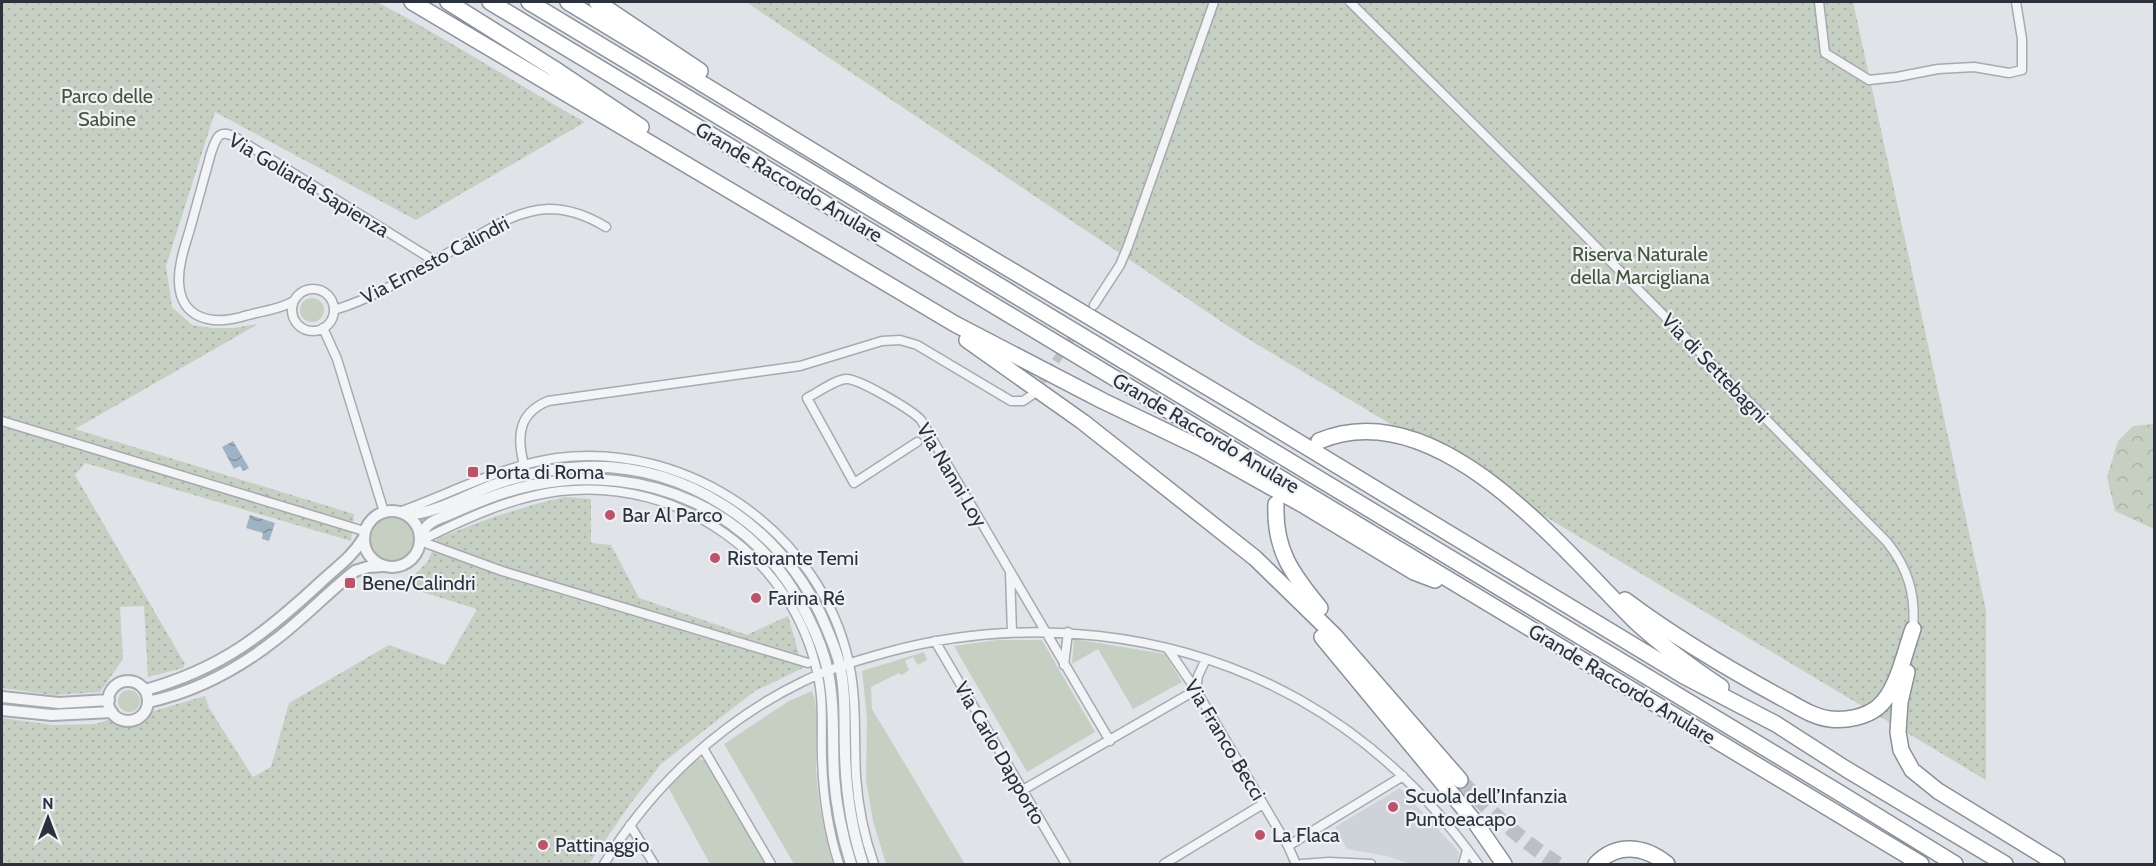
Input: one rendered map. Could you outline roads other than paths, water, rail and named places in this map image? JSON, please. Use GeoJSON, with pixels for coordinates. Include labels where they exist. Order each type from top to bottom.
{"type":"FeatureCollection","features":[{"type":"Feature","properties":{"kind":"highway","name":"Grande Raccordo Anulare"},"geometry":{"type":"LineString","coordinates":[[412,2],[908,298]]}},
{"type":"Feature","properties":{"kind":"highway"},"geometry":{"type":"LineString","coordinates":[[448,2],[595,95],[729,190]]}},
{"type":"Feature","properties":{"kind":"highway","name":"Grande Raccordo Anulare"},"geometry":{"type":"LineString","coordinates":[[490,2],[1919,863]]}},
{"type":"Feature","properties":{"kind":"highway","name":"Grande Raccordo Anulare"},"geometry":{"type":"LineString","coordinates":[[529,2],[1955,864]]}},
{"type":"Feature","properties":{"kind":"highway","name":"Grande Raccordo Anulare"},"geometry":{"type":"LineString","coordinates":[[568,2],[1691,680],[1776,724],[2003,864]]}},
{"type":"Feature","properties":{"kind":"highway"},"geometry":{"type":"LineString","coordinates":[[597,2],[885,195]]}},
{"type":"Feature","properties":{"kind":"highway"},"geometry":{"type":"LineString","coordinates":[[908,298],[1002,350],[1230,464],[1299,502],[1414,572],[1490,604]]}},
{"type":"Feature","properties":{"kind":"highway"},"geometry":{"type":"LineString","coordinates":[[908,298],[1083,422],[1255,558],[1334,635],[1460,780]]}},
{"type":"Feature","properties":{"kind":"highway"},"geometry":{"type":"LineString","coordinates":[[1319,441],[1342,434],[1367,431],[1399,435],[1447,453],[1478,472],[1563,548],[1662,627],[1752,681],[1824,718],[1840,720],[1855,717],[1873,711],[1881,704],[1894,684],[1913,628]]}},
{"type":"Feature","properties":{"kind":"highway"},"geometry":{"type":"LineString","coordinates":[[1185,503],[1288,601],[1322,637],[1475,822],[1504,864]]}},
{"type":"Feature","properties":{"kind":"highway"},"geometry":{"type":"LineString","coordinates":[[1276,504],[1277,532],[1288,566],[1390,698]]}},
{"type":"Feature","properties":{"kind":"highway"},"geometry":{"type":"LineString","coordinates":[[1563,548],[1665,647],[1776,724]]}},
{"type":"Feature","properties":{"kind":"highway"},"geometry":{"type":"LineString","coordinates":[[1913,628],[1912,652],[1902,692],[1898,722],[1899,741],[1906,762],[1931,787],[2057,864]]}},
{"type":"Feature","properties":{"kind":"highway"},"geometry":{"type":"LineString","coordinates":[[1596,864],[1613,852],[1632,848],[1651,854],[1667,864]]}},
{"type":"Feature","properties":{"kind":"street"},"geometry":{"type":"LineString","coordinates":[[1094,305],[1120,265],[1128,246],[1214,2]]}},
{"type":"Feature","properties":{"kind":"street","name":"Via di Settebagni"},"geometry":{"type":"LineString","coordinates":[[1350,2],[1548,198],[1887,542],[1900,559],[1911,586],[1913,628]]}},
{"type":"Feature","properties":{"kind":"street"},"geometry":{"type":"LineString","coordinates":[[1819,2],[1825,53],[1869,80],[1938,69],[1974,67],[2009,73],[2022,70],[2022,39],[2016,2]]}},
{"type":"Feature","properties":{"kind":"street","name":"Via Goliarda Sapienza"},"geometry":{"type":"LineString","coordinates":[[294,301],[278,309],[233,320],[215,321],[206,320],[198,315],[182,298],[179,281],[182,258],[211,153],[216,139],[221,134],[226,133],[235,137],[433,260]]}},
{"type":"Feature","properties":{"kind":"street","name":"Via Ernesto Calindri"},"geometry":{"type":"LineString","coordinates":[[294,301],[303,291],[317,290],[329,297],[334,310],[368,298],[499,223],[523,213],[552,209],[576,212],[606,227]]}},
{"type":"Feature","properties":{"kind":"street"},"geometry":{"type":"LineString","coordinates":[[294,301],[292,314],[299,325],[310,330],[323,328],[332,317],[334,310]]}},
{"type":"Feature","properties":{"kind":"street"},"geometry":{"type":"LineString","coordinates":[[323,328],[337,359],[384,512]]}},
{"type":"Feature","properties":{"kind":"street"},"geometry":{"type":"LineString","coordinates":[[523,461],[519,440],[522,425],[534,409],[548,401],[800,366],[882,341],[900,340],[917,345],[1011,401],[1023,401],[1032,395]]}},
{"type":"Feature","properties":{"kind":"street","name":"Via Nanni Loy"},"geometry":{"type":"LineString","coordinates":[[917,442],[854,483],[807,398],[840,381],[851,380],[916,415],[1110,741]]}},
{"type":"Feature","properties":{"kind":"street"},"geometry":{"type":"LineString","coordinates":[[2,421],[364,535]]}},
{"type":"Feature","properties":{"kind":"street"},"geometry":{"type":"LineString","coordinates":[[145,690],[177,681],[246,646],[286,615],[350,557],[371,519],[384,512],[416,514],[490,486],[527,475],[572,468],[619,468],[669,480],[709,497],[745,519],[780,553],[802,580],[854,687],[857,789],[864,832],[874,864]]}},
{"type":"Feature","properties":{"kind":"street"},"geometry":{"type":"LineString","coordinates":[[148,702],[184,692],[234,667],[276,640],[355,572],[368,567],[391,568],[407,563],[414,557],[424,530],[431,522],[496,495],[554,481],[600,479],[649,486],[694,501],[712,510],[780,553],[792,586],[819,638],[823,672],[834,712],[834,774],[837,805],[851,864]]}},
{"type":"Feature","properties":{"kind":"street"},"geometry":{"type":"LineString","coordinates":[[420,541],[483,512],[533,496],[561,491],[600,490],[644,497],[692,513],[731,537],[764,569],[780,589],[795,613],[823,672],[821,692],[824,790],[839,864]]}},
{"type":"Feature","properties":{"kind":"street"},"geometry":{"type":"LineString","coordinates":[[402,513],[416,525],[420,541]]}},
{"type":"Feature","properties":{"kind":"street"},"geometry":{"type":"LineString","coordinates":[[364,535],[368,556],[383,566]]}},
{"type":"Feature","properties":{"kind":"street"},"geometry":{"type":"LineString","coordinates":[[420,541],[502,571],[808,663]]}},
{"type":"Feature","properties":{"kind":"street"},"geometry":{"type":"LineString","coordinates":[[764,569],[780,553]]}},
{"type":"Feature","properties":{"kind":"street","name":"Via Nanni Loy"},"geometry":{"type":"LineString","coordinates":[[1010,571],[1012,632]]}},
{"type":"Feature","properties":{"kind":"street"},"geometry":{"type":"LineString","coordinates":[[604,864],[630,825],[666,783],[703,748],[757,707],[823,672],[935,641],[972,634],[1046,631],[1126,640],[1206,659],[1265,682],[1305,703],[1366,745],[1403,776],[1444,820],[1478,864]]}},
{"type":"Feature","properties":{"kind":"street"},"geometry":{"type":"LineString","coordinates":[[1064,665],[1068,632]]}},
{"type":"Feature","properties":{"kind":"street","name":"Via Carlo Dapporto"},"geometry":{"type":"LineString","coordinates":[[935,641],[1021,791],[1066,864]]}},
{"type":"Feature","properties":{"kind":"street","name":"Via Franco Becci"},"geometry":{"type":"LineString","coordinates":[[1168,649],[1196,690],[1288,846],[1296,864]]}},
{"type":"Feature","properties":{"kind":"street"},"geometry":{"type":"LineString","coordinates":[[1021,791],[1196,690],[1198,676],[1206,659]]}},
{"type":"Feature","properties":{"kind":"street"},"geometry":{"type":"LineString","coordinates":[[845,665],[843,688],[848,801],[863,864]]}},
{"type":"Feature","properties":{"kind":"street"},"geometry":{"type":"LineString","coordinates":[[122,682],[134,682],[145,690],[148,702],[143,714],[132,720],[120,719],[112,712],[109,700],[113,689],[122,682]]}},
{"type":"Feature","properties":{"kind":"street"},"geometry":{"type":"LineString","coordinates":[[2,697],[59,703],[109,700]]}},
{"type":"Feature","properties":{"kind":"street"},"geometry":{"type":"LineString","coordinates":[[2,710],[52,715],[112,712]]}},
{"type":"Feature","properties":{"kind":"street"},"geometry":{"type":"LineString","coordinates":[[703,748],[771,864]]}},
{"type":"Feature","properties":{"kind":"street"},"geometry":{"type":"LineString","coordinates":[[1288,846],[1403,776]]}},
{"type":"Feature","properties":{"kind":"street"},"geometry":{"type":"LineString","coordinates":[[848,801],[857,789]]}},
{"type":"Feature","properties":{"kind":"street"},"geometry":{"type":"LineString","coordinates":[[824,790],[837,805]]}},
{"type":"Feature","properties":{"kind":"street"},"geometry":{"type":"LineString","coordinates":[[1164,864],[1263,804]]}},
{"type":"Feature","properties":{"kind":"street"},"geometry":{"type":"LineString","coordinates":[[630,825],[654,864]]}},
{"type":"Feature","properties":{"kind":"street"},"geometry":{"type":"LineString","coordinates":[[1463,864],[1467,850]]}},
{"type":"Feature","properties":{"kind":"street"},"geometry":{"type":"LineString","coordinates":[[1302,864],[1371,864]]}},
{"type":"Feature","properties":{"kind":"water"},"geometry":{"type":"Polygon","coordinates":[[[233,441],[249,468],[243,471],[240,466],[234,469],[222,447],[233,441]]]}},
{"type":"Feature","properties":{"kind":"water"},"geometry":{"type":"Polygon","coordinates":[[[250,515],[275,523],[269,541],[262,539],[263,533],[246,528],[250,515]]]}},
{"type":"Feature","properties":{"kind":"tunnel"},"geometry":{"type":"LineString","coordinates":[[1035,391],[1089,313]]}},
{"type":"Feature","properties":{"kind":"tunnel"},"geometry":{"type":"LineString","coordinates":[[1278,489],[1291,461],[1316,442]]}},
{"type":"Feature","properties":{"kind":"tunnel"},"geometry":{"type":"LineString","coordinates":[[1460,780],[1506,825],[1558,864]]}},
{"type":"Feature","properties":{"kind":"place","name":"Porta di Roma"},"geometry":{"type":"Point","coordinates":[473,472]}},
{"type":"Feature","properties":{"kind":"place","name":"Bar Al Parco"},"geometry":{"type":"Point","coordinates":[610,515]}},
{"type":"Feature","properties":{"kind":"place","name":"Ristorante Temi"},"geometry":{"type":"Point","coordinates":[715,558]}},
{"type":"Feature","properties":{"kind":"place","name":"Bene/Calindri"},"geometry":{"type":"Point","coordinates":[350,583]}},
{"type":"Feature","properties":{"kind":"place","name":"Farina Ré"},"geometry":{"type":"Point","coordinates":[756,598]}},
{"type":"Feature","properties":{"kind":"place","name":"Scuola dell’Infanzia Puntoeacapo"},"geometry":{"type":"Point","coordinates":[1393,807]}},
{"type":"Feature","properties":{"kind":"place","name":"La Flaca"},"geometry":{"type":"Point","coordinates":[1260,835]}},
{"type":"Feature","properties":{"kind":"place","name":"Pattinaggio"},"geometry":{"type":"Point","coordinates":[543,845]}},
{"type":"Feature","properties":{"kind":"park label","name":"Parco delle Sabine"},"geometry":{"type":"Point","coordinates":[107,108]}},
{"type":"Feature","properties":{"kind":"park label","name":"Riserva Naturale della Marcigliana"},"geometry":{"type":"Point","coordinates":[1640,266]}}]}
